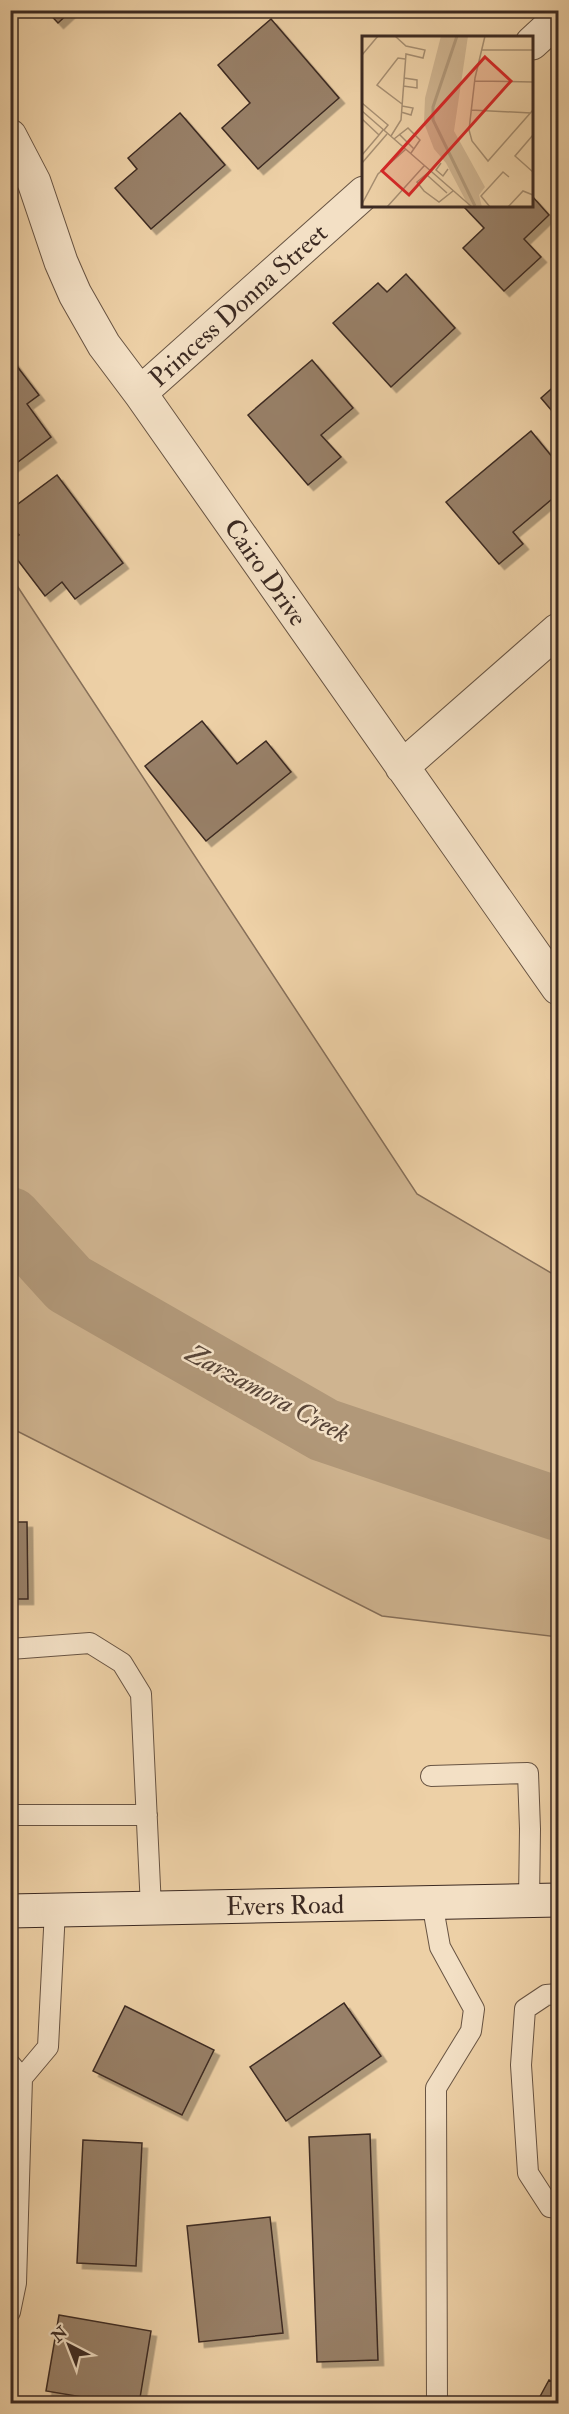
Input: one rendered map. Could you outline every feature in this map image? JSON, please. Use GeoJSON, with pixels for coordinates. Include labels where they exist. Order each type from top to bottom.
{"type":"FeatureCollection","features":[{"type":"Feature","properties":{"kind":"street"},"geometry":{"type":"LineString","coordinates":[[533,42],[558,19]]}},
{"type":"Feature","properties":{"kind":"street","name":"Cairo Drive"},"geometry":{"type":"LineString","coordinates":[[10,136],[34,182],[61,262],[75,294],[104,345],[558,988]]}},
{"type":"Feature","properties":{"kind":"street","name":"Princess Donna Street"},"geometry":{"type":"LineString","coordinates":[[140,393],[362,194]]}},
{"type":"Feature","properties":{"kind":"street"},"geometry":{"type":"LineString","coordinates":[[402,767],[558,630]]}},
{"type":"Feature","properties":{"kind":"street","name":"Evers Road"},"geometry":{"type":"LineString","coordinates":[[10,1911],[544,1900]]}},
{"type":"Feature","properties":{"kind":"lane"},"geometry":{"type":"LineString","coordinates":[[10,1649],[90,1643],[122,1663],[141,1694],[152,1908]]}},
{"type":"Feature","properties":{"kind":"lane"},"geometry":{"type":"LineString","coordinates":[[431,1776],[528,1773],[531,1829],[544,1900]]}},
{"type":"Feature","properties":{"kind":"lane"},"geometry":{"type":"LineString","coordinates":[[10,1815],[147,1815]]}},
{"type":"Feature","properties":{"kind":"lane"},"geometry":{"type":"LineString","coordinates":[[432,1902],[440,1947],[474,2009],[471,2031],[436,2088],[437,2403]]}},
{"type":"Feature","properties":{"kind":"lane"},"geometry":{"type":"LineString","coordinates":[[10,2312],[16,2283],[16,2071],[48,2047],[55,1910]]}},
{"type":"Feature","properties":{"kind":"lane"},"geometry":{"type":"LineString","coordinates":[[558,1994],[546,1995],[525,2009],[521,2065],[528,2174],[550,2207],[558,2208]]}},
{"type":"Feature","properties":{"kind":"shaded area"},"geometry":{"type":"Polygon","coordinates":[[[10,575],[417,1194],[558,1277],[558,1637],[382,1616],[11,1428],[10,575]]]}},
{"type":"Feature","properties":{"kind":"building"},"geometry":{"type":"Polygon","coordinates":[[[46,10],[72,10],[58,23],[46,10]]]}},
{"type":"Feature","properties":{"kind":"building"},"geometry":{"type":"Polygon","coordinates":[[[271,19],[339,98],[258,169],[222,128],[250,103],[218,65],[271,19]]]}},
{"type":"Feature","properties":{"kind":"building"},"geometry":{"type":"Polygon","coordinates":[[[180,113],[225,165],[151,229],[115,188],[137,169],[128,158],[180,113]]]}},
{"type":"Feature","properties":{"kind":"building"},"geometry":{"type":"Polygon","coordinates":[[[533,197],[549,215],[524,239],[541,257],[504,291],[463,248],[484,228],[464,207],[533,207],[533,197]]]}},
{"type":"Feature","properties":{"kind":"building"},"geometry":{"type":"Polygon","coordinates":[[[406,274],[455,328],[391,387],[333,323],[378,283],[387,292],[406,274]]]}},
{"type":"Feature","properties":{"kind":"building"},"geometry":{"type":"Polygon","coordinates":[[[10,357],[39,395],[27,404],[51,437],[10,468],[10,357]]]}},
{"type":"Feature","properties":{"kind":"building"},"geometry":{"type":"Polygon","coordinates":[[[312,360],[353,408],[321,435],[341,457],[308,485],[248,415],[312,360]]]}},
{"type":"Feature","properties":{"kind":"building"},"geometry":{"type":"Polygon","coordinates":[[[558,383],[558,418],[541,398],[558,383]]]}},
{"type":"Feature","properties":{"kind":"building"},"geometry":{"type":"Polygon","coordinates":[[[531,431],[558,464],[558,494],[513,532],[523,544],[499,564],[446,502],[531,431]]]}},
{"type":"Feature","properties":{"kind":"building"},"geometry":{"type":"Polygon","coordinates":[[[57,475],[123,563],[75,599],[62,582],[45,596],[10,550],[10,542],[19,535],[10,525],[10,510],[57,475]]]}},
{"type":"Feature","properties":{"kind":"building"},"geometry":{"type":"Polygon","coordinates":[[[202,721],[237,764],[266,741],[291,772],[206,841],[145,766],[202,721]]]}},
{"type":"Feature","properties":{"kind":"building"},"geometry":{"type":"Polygon","coordinates":[[[10,1522],[27,1522],[28,1599],[10,1599],[10,1522]]]}},
{"type":"Feature","properties":{"kind":"building"},"geometry":{"type":"Polygon","coordinates":[[[344,2003],[381,2056],[286,2121],[250,2067],[344,2003]]]}},
{"type":"Feature","properties":{"kind":"building"},"geometry":{"type":"Polygon","coordinates":[[[125,2006],[214,2050],[182,2115],[93,2071],[125,2006]]]}},
{"type":"Feature","properties":{"kind":"building"},"geometry":{"type":"Polygon","coordinates":[[[555,2062],[558,2062],[558,2176],[555,2176],[555,2062]]]}},
{"type":"Feature","properties":{"kind":"building"},"geometry":{"type":"Polygon","coordinates":[[[370,2134],[378,2360],[317,2362],[309,2137],[370,2134]]]}},
{"type":"Feature","properties":{"kind":"building"},"geometry":{"type":"Polygon","coordinates":[[[83,2140],[142,2143],[136,2266],[77,2263],[83,2140]]]}},
{"type":"Feature","properties":{"kind":"building"},"geometry":{"type":"Polygon","coordinates":[[[270,2217],[283,2333],[199,2342],[187,2226],[270,2217]]]}},
{"type":"Feature","properties":{"kind":"building"},"geometry":{"type":"Polygon","coordinates":[[[59,2315],[151,2331],[139,2404],[124,2404],[46,2391],[59,2315]]]}},
{"type":"Feature","properties":{"kind":"building"},"geometry":{"type":"Polygon","coordinates":[[[549,2380],[558,2385],[558,2404],[537,2402],[549,2380]]]}},
{"type":"Feature","properties":{"kind":"waterway","name":"Zarzamora Creek"},"geometry":{"type":"LineString","coordinates":[[10,1219],[69,1284],[324,1430],[558,1509]]}}]}
